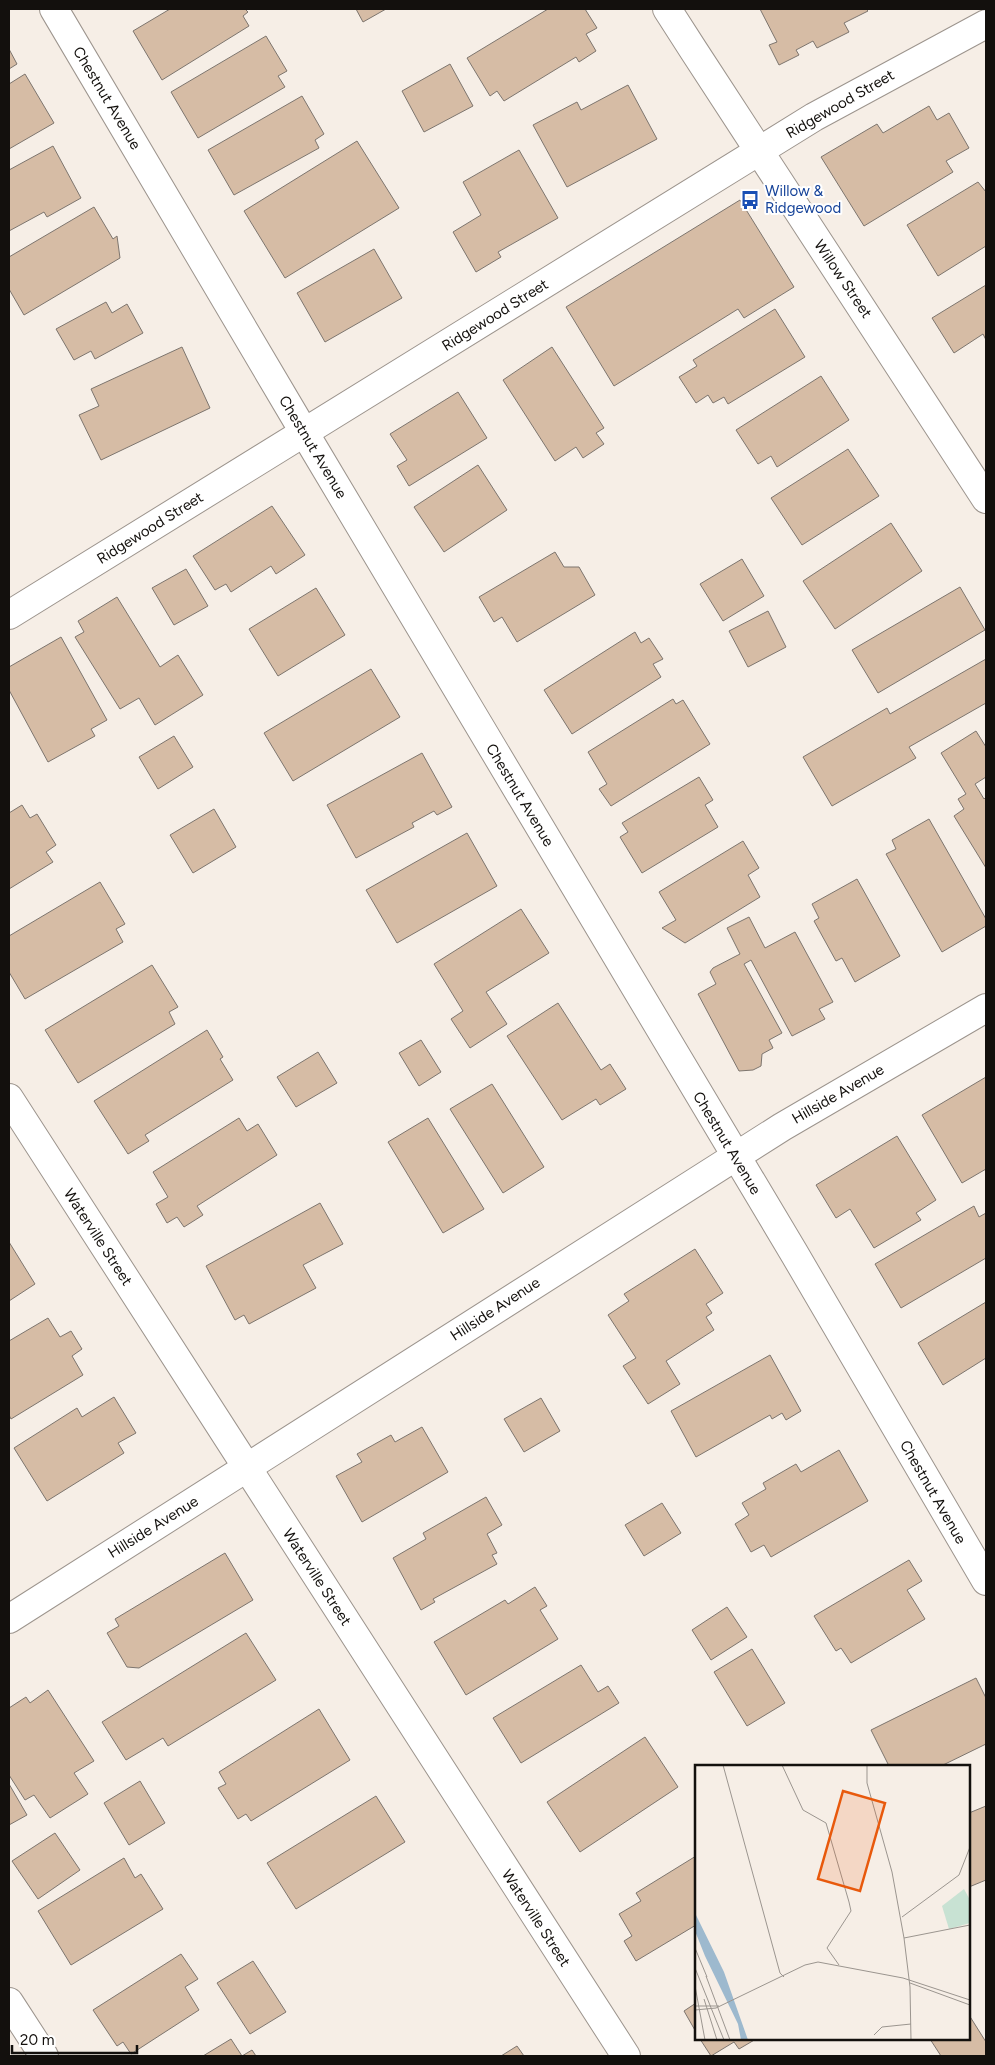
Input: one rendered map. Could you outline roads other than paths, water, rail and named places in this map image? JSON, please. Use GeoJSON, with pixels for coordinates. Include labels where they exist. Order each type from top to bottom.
{"type":"FeatureCollection","features":[{"type":"Feature","properties":{"kind":"street","name":"Chestnut Avenue"},"geometry":{"type":"LineString","coordinates":[[54,9],[794,1253],[986,1581]]}},
{"type":"Feature","properties":{"kind":"street","name":"Willow Street"},"geometry":{"type":"LineString","coordinates":[[667,9],[758,152],[855,295],[986,499]]}},
{"type":"Feature","properties":{"kind":"street","name":"Ridgewood Street"},"geometry":{"type":"LineString","coordinates":[[9,615],[758,152],[851,96],[986,24]]}},
{"type":"Feature","properties":{"kind":"street","name":"Hillside Avenue"},"geometry":{"type":"LineString","coordinates":[[9,1619],[735,1156],[986,1008]]}},
{"type":"Feature","properties":{"kind":"street","name":"Waterville Street"},"geometry":{"type":"LineString","coordinates":[[9,1098],[626,2056]]}},
{"type":"Feature","properties":{"kind":"street"},"geometry":{"type":"LineString","coordinates":[[9,2002],[44,2056]]}},
{"type":"Feature","properties":{"kind":"place","name":"Willow & Ridgewood"},"geometry":{"type":"Point","coordinates":[750,200]}}]}
